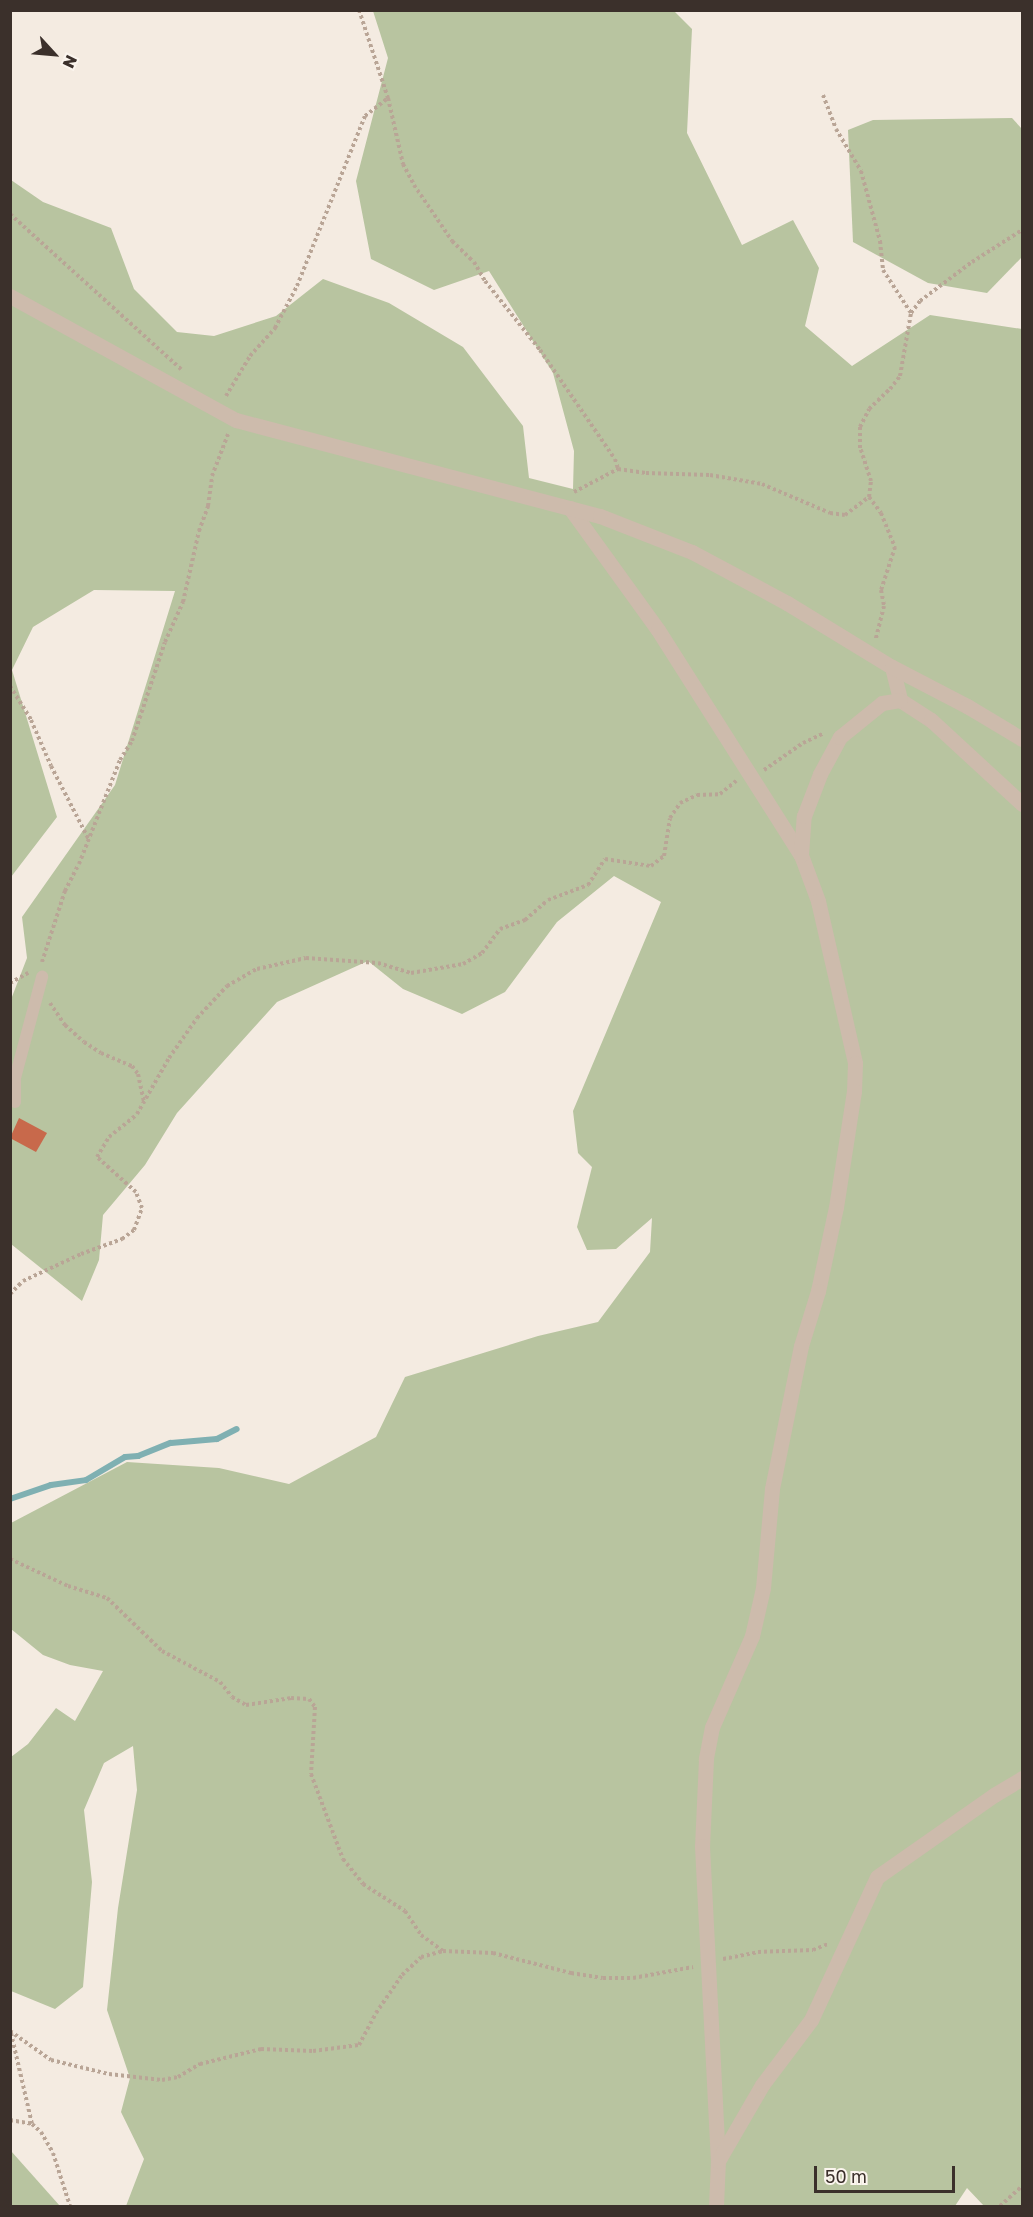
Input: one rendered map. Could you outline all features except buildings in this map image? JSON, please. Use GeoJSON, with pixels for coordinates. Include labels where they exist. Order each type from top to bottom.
{"type":"FeatureCollection","features":[{"type":"Feature","properties":{"kind":"street"},"geometry":{"type":"LineString","coordinates":[[10,296],[236,420],[600,516],[692,552],[787,603],[892,667],[967,706],[1023,740]]}},
{"type":"Feature","properties":{"kind":"street"},"geometry":{"type":"LineString","coordinates":[[570,508],[658,630],[801,855],[818,901],[855,1063],[854,1091],[836,1207],[818,1291],[801,1346],[772,1489],[763,1588],[752,1636],[712,1727],[706,1759],[702,1846],[718,2161],[716,2206]]}},
{"type":"Feature","properties":{"kind":"street"},"geometry":{"type":"LineString","coordinates":[[892,667],[900,700]]}},
{"type":"Feature","properties":{"kind":"street"},"geometry":{"type":"LineString","coordinates":[[801,855],[804,816],[820,774],[840,737],[882,703],[900,700],[931,720],[1023,804]]}},
{"type":"Feature","properties":{"kind":"street"},"geometry":{"type":"LineString","coordinates":[[718,2161],[762,2085],[811,2020],[877,1877],[994,1795],[1023,1778]]}},
{"type":"Feature","properties":{"kind":"lane"},"geometry":{"type":"LineString","coordinates":[[15,1102],[15,1078],[42,977]]}},
{"type":"Feature","properties":{"kind":"path"},"geometry":{"type":"LineString","coordinates":[[359,10],[388,98],[403,164],[414,185],[452,241],[474,262],[485,281],[540,350],[582,415],[615,459],[618,469]]}},
{"type":"Feature","properties":{"kind":"path"},"geometry":{"type":"LineString","coordinates":[[823,95],[836,129],[861,171],[880,241],[883,270],[911,313]]}},
{"type":"Feature","properties":{"kind":"path"},"geometry":{"type":"LineString","coordinates":[[144,1103],[138,1074],[132,1066],[101,1053],[65,1025],[44,995],[40,967],[58,919],[65,891],[89,840],[120,760],[132,741],[165,642],[183,602],[199,531],[208,506],[212,476],[236,420],[221,406],[250,356],[275,328],[297,286],[365,116],[388,98]]}},
{"type":"Feature","properties":{"kind":"path"},"geometry":{"type":"LineString","coordinates":[[10,214],[186,374]]}},
{"type":"Feature","properties":{"kind":"path"},"geometry":{"type":"LineString","coordinates":[[892,667],[876,640],[884,606],[881,590],[895,547],[881,513],[869,497],[871,481],[860,448],[860,427],[868,409],[890,389],[900,376],[911,313],[920,301],[972,262],[1023,230]]}},
{"type":"Feature","properties":{"kind":"path"},"geometry":{"type":"LineString","coordinates":[[549,503],[564,498],[618,469],[739,479],[762,484],[830,513],[845,515],[869,497]]}},
{"type":"Feature","properties":{"kind":"path"},"geometry":{"type":"LineString","coordinates":[[10,686],[31,720],[51,766],[89,840]]}},
{"type":"Feature","properties":{"kind":"path"},"geometry":{"type":"LineString","coordinates":[[10,1294],[23,1281],[81,1254],[122,1239],[134,1230],[142,1208],[136,1192],[97,1157],[109,1137],[137,1114],[169,1058],[197,1018],[227,986],[256,969],[306,958],[378,963],[411,973],[463,964],[483,953],[501,929],[525,921],[548,900],[588,885],[605,859],[651,866],[664,856],[670,818],[680,802],[697,795],[720,794],[749,772],[762,771],[815,736],[846,732]]}},
{"type":"Feature","properties":{"kind":"path"},"geometry":{"type":"LineString","coordinates":[[10,1559],[68,1586],[108,1598],[162,1651],[220,1682],[232,1697],[246,1705],[291,1698],[309,1699],[315,1707],[311,1774],[343,1859],[363,1884],[405,1911],[421,1935],[443,1951]]}},
{"type":"Feature","properties":{"kind":"path"},"geometry":{"type":"LineString","coordinates":[[11,2030],[51,2060],[109,2074],[162,2080],[178,2076],[200,2064],[261,2049],[313,2051],[359,2045],[376,2013],[402,1975],[421,1957],[443,1951],[493,1953],[571,1973],[603,1978],[633,1978],[758,1952],[813,1950],[848,1937]]}},
{"type":"Feature","properties":{"kind":"path"},"geometry":{"type":"LineString","coordinates":[[11,2030],[32,2124]]}},
{"type":"Feature","properties":{"kind":"path"},"geometry":{"type":"LineString","coordinates":[[10,2120],[32,2124],[41,2132],[53,2153],[70,2206]]}},
{"type":"Feature","properties":{"kind":"path"},"geometry":{"type":"LineString","coordinates":[[1000,2206],[1023,2186]]}},
{"type":"Feature","properties":{"kind":"green space"},"geometry":{"type":"Polygon","coordinates":[[[373,11],[674,11],[692,29],[687,133],[742,245],[793,220],[819,268],[805,326],[852,366],[930,315],[1022,329],[1022,2206],[984,2206],[967,2188],[955,2206],[126,2206],[144,2159],[121,2112],[130,2078],[107,2010],[118,1908],[137,1790],[133,1746],[104,1763],[84,1810],[92,1882],[83,1987],[55,2009],[11,1991],[11,1757],[28,1744],[56,1708],[75,1721],[103,1671],[70,1665],[43,1655],[11,1629],[11,1523],[127,1462],[219,1468],[289,1484],[376,1437],[405,1377],[538,1336],[598,1322],[650,1252],[652,1218],[616,1249],[587,1250],[577,1227],[592,1167],[578,1153],[573,1111],[661,902],[614,876],[557,922],[505,992],[462,1014],[403,989],[368,961],[277,1002],[177,1113],[145,1165],[103,1215],[99,1260],[82,1301],[11,1244],[10,1002],[27,958],[22,917],[115,785],[175,591],[94,590],[33,627],[12,670],[57,817],[11,877],[11,180],[43,202],[111,228],[134,289],[177,332],[214,336],[276,316],[323,279],[389,303],[463,347],[523,426],[529,478],[573,489],[574,451],[553,373],[489,271],[434,290],[371,259],[356,181],[388,58],[373,11]]]}},
{"type":"Feature","properties":{"kind":"green space"},"geometry":{"type":"Polygon","coordinates":[[[1012,118],[1022,129],[1022,257],[987,293],[928,283],[853,242],[848,130],[873,120],[1012,118]]]}},
{"type":"Feature","properties":{"kind":"green space"},"geometry":{"type":"Polygon","coordinates":[[[11,2151],[60,2206],[11,2206],[11,2151]]]}},
{"type":"Feature","properties":{"kind":"waterway"},"geometry":{"type":"LineString","coordinates":[[10,1499],[51,1485],[86,1480],[125,1457],[138,1456],[171,1443],[217,1439],[237,1429]]}}]}
